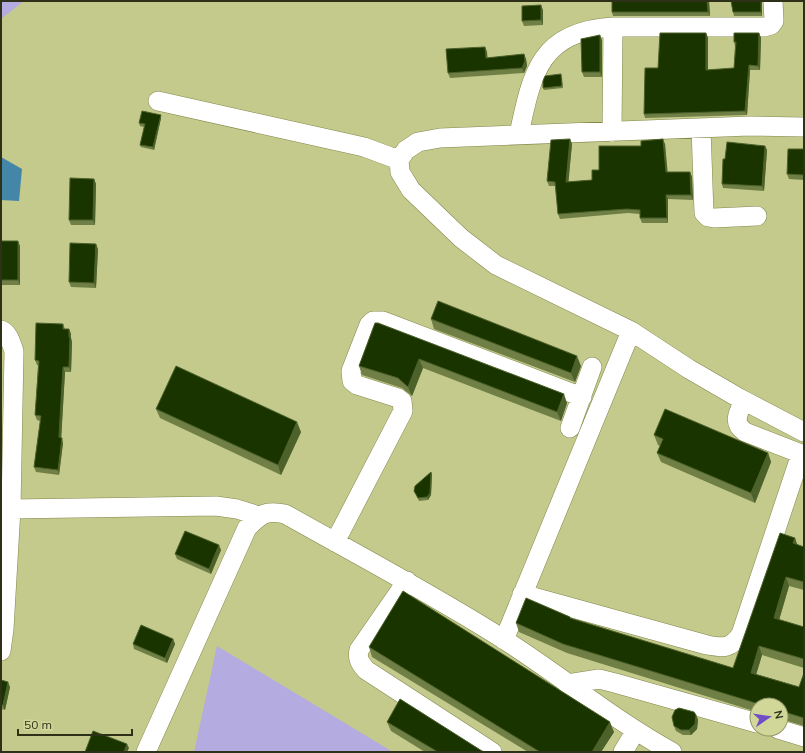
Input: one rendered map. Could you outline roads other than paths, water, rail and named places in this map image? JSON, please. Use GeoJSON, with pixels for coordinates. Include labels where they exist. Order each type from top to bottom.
{"type":"FeatureCollection","features":[{"type":"Feature","properties":{"kind":"street"},"geometry":{"type":"LineString","coordinates":[[519,134],[529,88],[542,59],[557,43],[575,33],[595,28],[613,27],[764,27],[771,25],[774,21],[773,1]]}},
{"type":"Feature","properties":{"kind":"street"},"geometry":{"type":"LineString","coordinates":[[612,132],[613,27]]}},
{"type":"Feature","properties":{"kind":"street"},"geometry":{"type":"LineString","coordinates":[[158,101],[364,147],[399,160]]}},
{"type":"Feature","properties":{"kind":"street"},"geometry":{"type":"LineString","coordinates":[[804,127],[701,128],[440,138],[418,142],[406,150],[399,160],[400,172],[411,190],[461,238],[496,265],[631,330],[689,369],[744,401],[804,432]]}},
{"type":"Feature","properties":{"kind":"street"},"geometry":{"type":"LineString","coordinates":[[701,128],[704,213],[708,217],[714,218],[757,216]]}},
{"type":"Feature","properties":{"kind":"street"},"geometry":{"type":"LineString","coordinates":[[335,542],[403,411],[404,405],[398,398],[357,385],[352,381],[351,371],[369,325],[373,321],[383,321],[582,397]]}},
{"type":"Feature","properties":{"kind":"street"},"geometry":{"type":"LineString","coordinates":[[1,330],[5,331],[10,338],[14,351],[11,509],[4,629],[1,651]]}},
{"type":"Feature","properties":{"kind":"street"},"geometry":{"type":"LineString","coordinates":[[504,640],[631,330]]}},
{"type":"Feature","properties":{"kind":"street"},"geometry":{"type":"LineString","coordinates":[[570,428],[592,367]]}},
{"type":"Feature","properties":{"kind":"street"},"geometry":{"type":"LineString","coordinates":[[522,594],[720,648],[729,646],[736,642],[741,634],[803,454],[745,432],[739,428],[737,416],[744,401]]}},
{"type":"Feature","properties":{"kind":"street"},"geometry":{"type":"LineString","coordinates":[[11,509],[216,506],[236,509],[259,516]]}},
{"type":"Feature","properties":{"kind":"street"},"geometry":{"type":"LineString","coordinates":[[146,752],[247,528],[259,516],[271,511],[285,514],[407,581],[504,640],[635,732],[672,752]]}},
{"type":"Feature","properties":{"kind":"street"},"geometry":{"type":"LineString","coordinates":[[407,581],[359,650],[358,657],[361,664],[366,670],[492,752]]}},
{"type":"Feature","properties":{"kind":"street"},"geometry":{"type":"LineString","coordinates":[[567,684],[599,679],[749,721]]}},
{"type":"Feature","properties":{"kind":"street"},"geometry":{"type":"LineString","coordinates":[[623,752],[635,732]]}},
{"type":"Feature","properties":{"kind":"street"},"geometry":{"type":"LineString","coordinates":[[789,732],[804,737]]}},
{"type":"Feature","properties":{"kind":"water"},"geometry":{"type":"Polygon","coordinates":[[[1,157],[22,169],[19,201],[1,200],[1,157]]]}}]}
